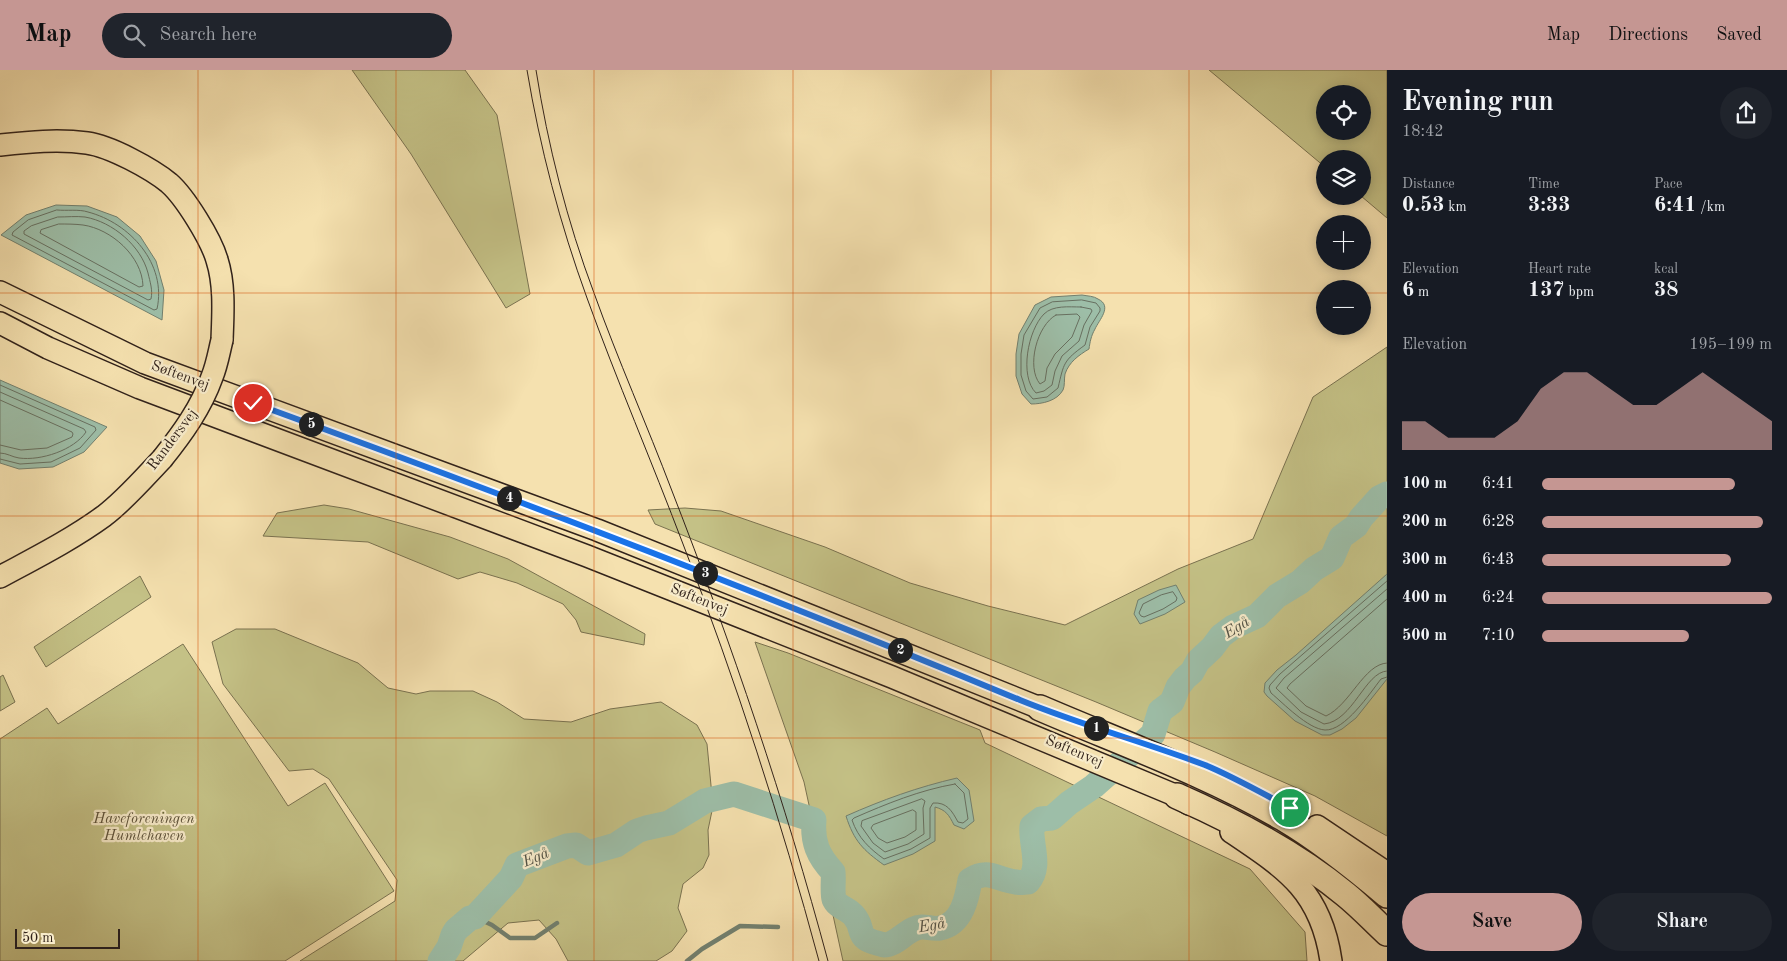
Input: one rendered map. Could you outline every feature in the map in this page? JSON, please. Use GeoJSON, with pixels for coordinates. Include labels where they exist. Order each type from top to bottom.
{"type":"FeatureCollection","features":[{"type":"Feature","properties":{"kind":"highway"},"geometry":{"type":"LineString","coordinates":[[1040,708],[1199,769],[1319,841],[1387,895]]}},
{"type":"Feature","properties":{"kind":"highway"},"geometry":{"type":"LineString","coordinates":[[1176,795],[1247,830],[1302,864],[1346,894],[1387,933]]}},
{"type":"Feature","properties":{"kind":"main road","name":"Randersvej"},"geometry":{"type":"LineString","coordinates":[[0,145],[48,141],[90,143],[131,158],[170,184],[197,218],[217,260],[223,301],[222,340],[212,377],[199,406],[182,434],[162,459],[133,490],[105,515],[60,544],[0,577]]}},
{"type":"Feature","properties":{"kind":"main road","name":"Søftenvej"},"geometry":{"type":"LineString","coordinates":[[0,292],[145,363],[597,530],[900,650],[1040,708]]}},
{"type":"Feature","properties":{"kind":"main road","name":"Søftenvej"},"geometry":{"type":"LineString","coordinates":[[0,323],[48,348],[140,388],[588,556],[892,677],[1176,795],[1275,862],[1294,879],[1317,910],[1325,930],[1331,961]]}},
{"type":"Feature","properties":{"kind":"main road"},"geometry":{"type":"LineString","coordinates":[[1199,769],[1248,785],[1290,808],[1387,873]]}},
{"type":"Feature","properties":{"kind":"green space"},"geometry":{"type":"Polygon","coordinates":[[[352,70],[465,70],[497,115],[530,294],[506,308],[411,154],[352,70]]]}},
{"type":"Feature","properties":{"kind":"green space"},"geometry":{"type":"Polygon","coordinates":[[[1209,70],[1387,70],[1387,218],[1371,204],[1371,150],[1316,150],[1316,159],[1209,70]]]}},
{"type":"Feature","properties":{"kind":"green space"},"geometry":{"type":"Polygon","coordinates":[[[1387,347],[1387,489],[1379,493],[1358,515],[1350,527],[1337,536],[1330,553],[1314,563],[1296,581],[1279,590],[1251,614],[1223,627],[1168,692],[1179,697],[1229,634],[1253,621],[1280,598],[1334,563],[1344,542],[1363,527],[1374,508],[1387,500],[1387,836],[1315,796],[1215,752],[655,524],[648,510],[685,508],[721,511],[825,547],[910,583],[988,606],[1065,625],[1178,569],[1253,539],[1313,397],[1387,347]]]}},
{"type":"Feature","properties":{"kind":"green space"},"geometry":{"type":"Polygon","coordinates":[[[324,505],[349,509],[450,537],[508,559],[645,634],[644,645],[581,632],[576,620],[563,604],[517,583],[480,572],[458,579],[368,542],[263,536],[277,513],[324,505]]]}},
{"type":"Feature","properties":{"kind":"green space"},"geometry":{"type":"Polygon","coordinates":[[[140,576],[151,597],[46,667],[34,647],[140,576]]]}},
{"type":"Feature","properties":{"kind":"green space"},"geometry":{"type":"Polygon","coordinates":[[[236,629],[275,629],[358,663],[388,688],[416,694],[430,691],[473,691],[497,702],[524,719],[571,722],[610,709],[661,702],[697,725],[707,744],[713,806],[708,830],[709,855],[703,868],[683,884],[678,908],[687,931],[672,951],[656,961],[568,961],[556,939],[539,920],[508,923],[463,961],[300,961],[395,901],[397,880],[329,779],[313,769],[289,771],[223,684],[212,642],[236,629]]]}},
{"type":"Feature","properties":{"kind":"green space"},"geometry":{"type":"Polygon","coordinates":[[[755,642],[788,653],[980,730],[985,743],[1250,869],[1305,932],[1307,961],[843,961],[804,782],[755,642]]]}},
{"type":"Feature","properties":{"kind":"green space","name":"Haveforeningen Humlehaven"},"geometry":{"type":"Polygon","coordinates":[[[183,644],[288,806],[325,783],[394,891],[285,961],[0,961],[0,739],[47,708],[58,724],[183,644]]]}},
{"type":"Feature","properties":{"kind":"green space"},"geometry":{"type":"Polygon","coordinates":[[[3,675],[15,702],[0,711],[0,677],[3,675]]]}},
{"type":"Feature","properties":{"kind":"water"},"geometry":{"type":"Polygon","coordinates":[[[56,205],[87,206],[117,217],[140,236],[156,261],[164,290],[162,320],[1,235],[26,215],[56,205]]]}},
{"type":"Feature","properties":{"kind":"water"},"geometry":{"type":"Polygon","coordinates":[[[1082,295],[1096,298],[1102,302],[1105,309],[1090,341],[1089,349],[1078,356],[1069,366],[1065,374],[1064,388],[1057,397],[1049,401],[1031,404],[1022,394],[1016,376],[1016,354],[1019,334],[1035,305],[1051,297],[1082,295]]]}},
{"type":"Feature","properties":{"kind":"water"},"geometry":{"type":"Polygon","coordinates":[[[0,380],[107,427],[84,452],[53,467],[19,469],[0,463],[0,380]]]}},
{"type":"Feature","properties":{"kind":"water"},"geometry":{"type":"Polygon","coordinates":[[[1387,574],[1387,679],[1356,718],[1342,729],[1330,735],[1322,735],[1295,721],[1267,696],[1264,692],[1265,683],[1277,670],[1387,574]]]}},
{"type":"Feature","properties":{"kind":"water"},"geometry":{"type":"Polygon","coordinates":[[[1176,585],[1185,602],[1165,614],[1140,624],[1134,614],[1138,600],[1159,590],[1176,585]]]}},
{"type":"Feature","properties":{"kind":"water"},"geometry":{"type":"Polygon","coordinates":[[[957,778],[969,790],[974,821],[964,829],[954,825],[947,813],[935,807],[935,841],[913,854],[884,865],[870,855],[852,832],[846,816],[900,794],[957,778]]]}},
{"type":"Feature","properties":{"kind":"waterway","name":"Egå"},"geometry":{"type":"LineString","coordinates":[[440,961],[449,947],[456,930],[470,918],[475,917],[511,878],[517,865],[567,846],[576,845],[588,853],[616,845],[637,831],[669,823],[705,801],[734,794],[814,820],[814,835],[817,848],[823,860],[833,872],[834,899],[854,916],[863,935],[870,941],[884,945],[896,941],[917,928],[940,928],[947,926],[954,921],[962,909],[970,880],[988,875],[1009,881],[1028,882],[1032,876],[1035,862],[1032,826],[1041,819],[1052,818],[1069,803],[1094,786],[1153,734],[1160,711],[1172,702],[1178,687],[1221,636],[1233,627],[1257,616],[1277,596],[1300,582],[1314,569],[1332,558],[1341,537],[1356,526],[1379,498],[1387,494]]}},
{"type":"Feature","properties":{"kind":"waterway"},"geometry":{"type":"LineString","coordinates":[[475,917],[492,925],[510,938],[535,938],[557,923]]}},
{"type":"Feature","properties":{"kind":"waterway"},"geometry":{"type":"LineString","coordinates":[[687,961],[702,949],[740,926],[778,927]]}},
{"type":"Feature","properties":{"kind":"tram line"},"geometry":{"type":"LineString","coordinates":[[527,70],[538,128],[552,185],[577,270],[622,391],[703,595],[773,803],[819,961]]}},
{"type":"Feature","properties":{"kind":"tram line"},"geometry":{"type":"LineString","coordinates":[[536,70],[546,127],[567,211],[584,266],[716,607],[776,783],[828,961]]}},
{"type":"Feature","properties":{"kind":"route"},"geometry":{"type":"LineString","coordinates":[[253,403],[597,530],[900,650],[1040,708],[1206,766],[1248,785],[1290,808]]}}]}
